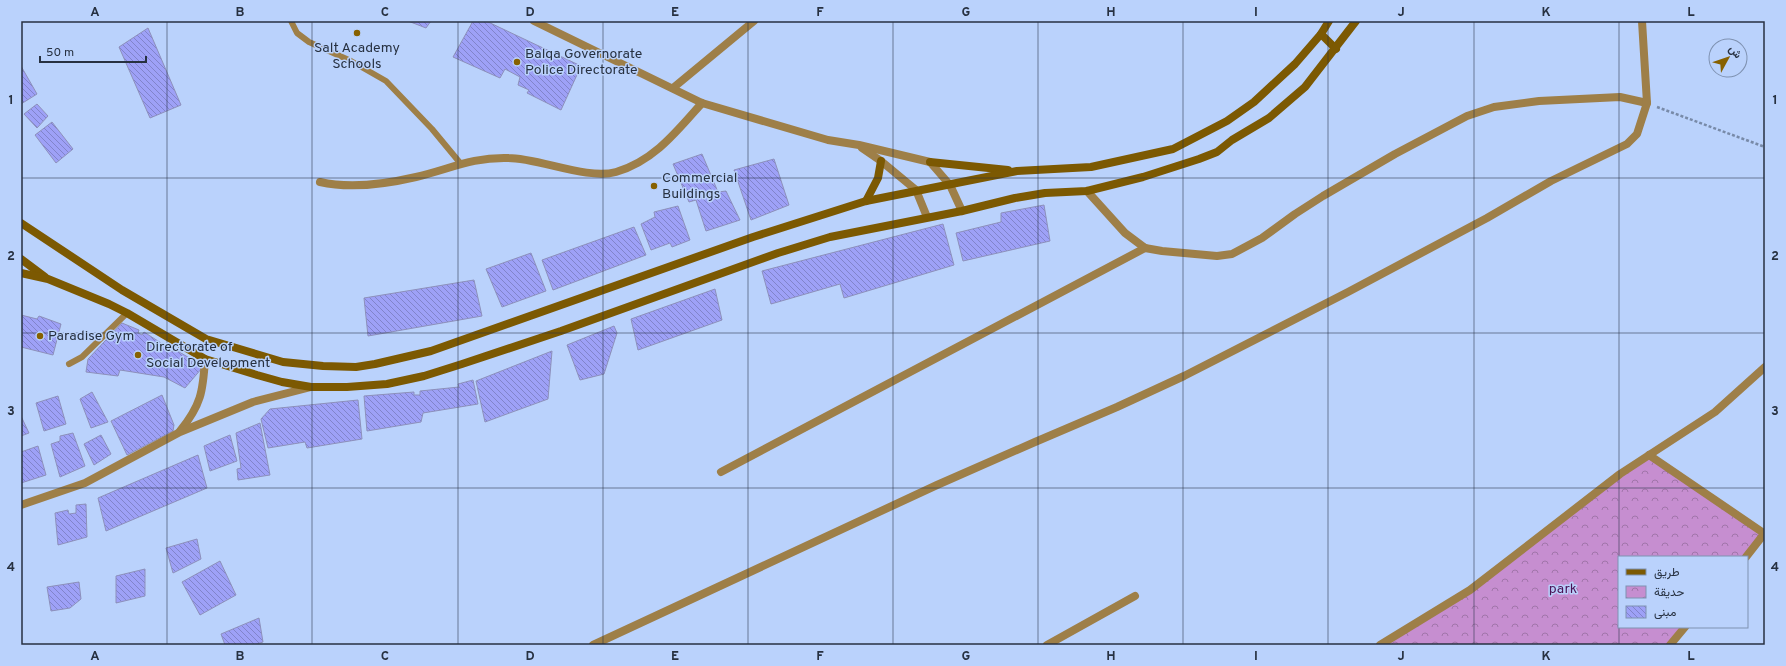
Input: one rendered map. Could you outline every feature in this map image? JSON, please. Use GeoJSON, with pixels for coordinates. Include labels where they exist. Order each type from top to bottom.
{"type":"FeatureCollection","features":[{"type":"Feature","properties":{"kind":"main road"},"geometry":{"type":"LineString","coordinates":[[21,223],[122,290],[206,339],[283,362],[323,366],[356,366],[375,364],[431,351],[753,237],[866,201],[1017,171],[1091,167],[1173,149],[1227,121],[1254,102],[1295,64],[1321,34],[1329,21]]}},
{"type":"Feature","properties":{"kind":"main road"},"geometry":{"type":"LineString","coordinates":[[21,273],[48,279],[127,313],[205,359],[282,382],[311,387],[347,387],[387,384],[424,376],[561,331],[778,253],[830,237],[1045,193],[1087,191],[1143,177],[1216,152],[1269,118],[1306,87],[1356,21]]}},
{"type":"Feature","properties":{"kind":"main road"},"geometry":{"type":"LineString","coordinates":[[1321,34],[1336,49]]}},
{"type":"Feature","properties":{"kind":"main road"},"geometry":{"type":"LineString","coordinates":[[866,201],[878,178],[881,161]]}},
{"type":"Feature","properties":{"kind":"main road"},"geometry":{"type":"LineString","coordinates":[[930,162],[1017,171]]}},
{"type":"Feature","properties":{"kind":"main road"},"geometry":{"type":"LineString","coordinates":[[21,260],[48,279]]}},
{"type":"Feature","properties":{"kind":"street"},"geometry":{"type":"LineString","coordinates":[[534,21],[702,103],[797,132],[930,162],[950,185],[962,211]]}},
{"type":"Feature","properties":{"kind":"street"},"geometry":{"type":"LineString","coordinates":[[673,88],[754,21]]}},
{"type":"Feature","properties":{"kind":"street"},"geometry":{"type":"LineString","coordinates":[[593,645],[938,485],[1118,407],[1273,331],[1487,218],[1552,181],[1627,144],[1638,134],[1647,103],[1642,21]]}},
{"type":"Feature","properties":{"kind":"street"},"geometry":{"type":"LineString","coordinates":[[1087,191],[1125,233],[1145,248],[1217,256],[1232,254],[1262,238],[1323,196],[1395,154],[1467,116],[1494,107],[1539,101],[1620,97],[1647,103]]}},
{"type":"Feature","properties":{"kind":"street"},"geometry":{"type":"LineString","coordinates":[[320,182],[348,186],[373,184],[416,177],[478,159],[510,158],[599,174],[615,172],[632,166],[653,155],[702,103]]}},
{"type":"Feature","properties":{"kind":"street"},"geometry":{"type":"LineString","coordinates":[[858,145],[881,161],[916,190],[927,217]]}},
{"type":"Feature","properties":{"kind":"street"},"geometry":{"type":"LineString","coordinates":[[721,472],[1145,248]]}},
{"type":"Feature","properties":{"kind":"street"},"geometry":{"type":"LineString","coordinates":[[180,432],[193,415],[198,405],[204,381],[205,359]]}},
{"type":"Feature","properties":{"kind":"street"},"geometry":{"type":"LineString","coordinates":[[1380,645],[1470,590],[1586,499],[1648,455],[1715,412],[1765,367]]}},
{"type":"Feature","properties":{"kind":"street"},"geometry":{"type":"LineString","coordinates":[[21,505],[85,483],[180,432],[253,402],[311,387]]}},
{"type":"Feature","properties":{"kind":"street"},"geometry":{"type":"LineString","coordinates":[[1648,455],[1765,534],[1747,556]]}},
{"type":"Feature","properties":{"kind":"street"},"geometry":{"type":"LineString","coordinates":[[1047,645],[1135,596]]}},
{"type":"Feature","properties":{"kind":"street"},"geometry":{"type":"LineString","coordinates":[[1670,645],[1684,628]]}},
{"type":"Feature","properties":{"kind":"lane"},"geometry":{"type":"LineString","coordinates":[[291,21],[297,33],[309,42],[358,65],[386,81],[432,129],[461,164]]}},
{"type":"Feature","properties":{"kind":"lane"},"geometry":{"type":"LineString","coordinates":[[69,364],[82,357],[127,313]]}},
{"type":"Feature","properties":{"kind":"path"},"geometry":{"type":"LineString","coordinates":[[1647,103],[1765,147]]}},
{"type":"Feature","properties":{"kind":"green space","name":"park"},"geometry":{"type":"Polygon","coordinates":[[[1649,455],[1764,534],[1747,556],[1618,556],[1618,628],[1683,628],[1668,645],[1380,645],[1438,610],[1649,455]]]}},
{"type":"Feature","properties":{"kind":"building"},"geometry":{"type":"Polygon","coordinates":[[[408,21],[431,21],[426,28],[408,21]]]}},
{"type":"Feature","properties":{"kind":"building","name":"Balqa Governorate Police Directorate"},"geometry":{"type":"Polygon","coordinates":[[[473,21],[486,21],[581,66],[561,110],[527,93],[529,90],[518,85],[520,77],[505,69],[500,78],[453,57],[473,21]]]}},
{"type":"Feature","properties":{"kind":"building"},"geometry":{"type":"Polygon","coordinates":[[[148,28],[181,105],[150,118],[119,47],[148,28]]]}},
{"type":"Feature","properties":{"kind":"building"},"geometry":{"type":"Polygon","coordinates":[[[21,66],[37,94],[21,104],[21,66]]]}},
{"type":"Feature","properties":{"kind":"building"},"geometry":{"type":"Polygon","coordinates":[[[37,104],[48,116],[37,128],[24,114],[37,104]]]}},
{"type":"Feature","properties":{"kind":"building"},"geometry":{"type":"Polygon","coordinates":[[[52,122],[73,149],[56,163],[35,135],[52,122]]]}},
{"type":"Feature","properties":{"kind":"building"},"geometry":{"type":"Polygon","coordinates":[[[702,154],[718,192],[726,191],[740,220],[706,231],[696,200],[689,202],[673,164],[702,154]]]}},
{"type":"Feature","properties":{"kind":"building"},"geometry":{"type":"Polygon","coordinates":[[[774,159],[789,205],[751,220],[734,170],[774,159]]]}},
{"type":"Feature","properties":{"kind":"building"},"geometry":{"type":"Polygon","coordinates":[[[1044,205],[1050,241],[963,261],[956,233],[1001,222],[1001,213],[1044,205]]]}},
{"type":"Feature","properties":{"kind":"building"},"geometry":{"type":"Polygon","coordinates":[[[678,206],[690,240],[672,247],[670,243],[651,250],[641,224],[655,217],[654,212],[678,206]]]}},
{"type":"Feature","properties":{"kind":"building"},"geometry":{"type":"Polygon","coordinates":[[[943,224],[954,265],[844,298],[840,284],[771,304],[762,271],[943,224]]]}},
{"type":"Feature","properties":{"kind":"building"},"geometry":{"type":"Polygon","coordinates":[[[634,227],[646,255],[553,290],[542,260],[634,227]]]}},
{"type":"Feature","properties":{"kind":"building"},"geometry":{"type":"Polygon","coordinates":[[[531,253],[546,291],[502,307],[486,269],[531,253]]]}},
{"type":"Feature","properties":{"kind":"building"},"geometry":{"type":"Polygon","coordinates":[[[474,280],[482,316],[368,336],[364,298],[474,280]]]}},
{"type":"Feature","properties":{"kind":"building"},"geometry":{"type":"Polygon","coordinates":[[[715,289],[722,320],[638,350],[631,319],[715,289]]]}},
{"type":"Feature","properties":{"kind":"building","name":"Paradise Gym"},"geometry":{"type":"Polygon","coordinates":[[[21,315],[37,319],[39,316],[61,324],[53,355],[21,347],[21,315]]]}},
{"type":"Feature","properties":{"kind":"building","name":"Directorate of Social Development"},"geometry":{"type":"Polygon","coordinates":[[[122,323],[139,330],[138,333],[142,335],[144,332],[172,352],[174,349],[193,360],[191,363],[194,366],[198,363],[202,368],[185,388],[164,377],[120,370],[118,376],[86,372],[88,359],[122,323]]]}},
{"type":"Feature","properties":{"kind":"building"},"geometry":{"type":"Polygon","coordinates":[[[614,326],[617,333],[604,374],[580,380],[567,345],[614,326]]]}},
{"type":"Feature","properties":{"kind":"building"},"geometry":{"type":"Polygon","coordinates":[[[552,351],[548,399],[485,422],[476,381],[552,351]]]}},
{"type":"Feature","properties":{"kind":"building"},"geometry":{"type":"Polygon","coordinates":[[[473,380],[478,404],[423,413],[421,422],[367,431],[364,396],[414,392],[414,395],[420,395],[420,391],[459,387],[458,384],[473,380]]]}},
{"type":"Feature","properties":{"kind":"building"},"geometry":{"type":"Polygon","coordinates":[[[92,392],[108,422],[91,428],[80,399],[92,392]]]}},
{"type":"Feature","properties":{"kind":"building"},"geometry":{"type":"Polygon","coordinates":[[[162,395],[174,425],[173,431],[127,455],[111,421],[162,395]]]}},
{"type":"Feature","properties":{"kind":"building"},"geometry":{"type":"Polygon","coordinates":[[[58,396],[66,424],[44,431],[36,403],[58,396]]]}},
{"type":"Feature","properties":{"kind":"building"},"geometry":{"type":"Polygon","coordinates":[[[358,400],[362,439],[307,448],[305,442],[268,448],[261,419],[270,409],[358,400]]]}},
{"type":"Feature","properties":{"kind":"building"},"geometry":{"type":"Polygon","coordinates":[[[21,416],[29,433],[21,436],[21,416]]]}},
{"type":"Feature","properties":{"kind":"building"},"geometry":{"type":"Polygon","coordinates":[[[260,423],[270,475],[238,480],[237,469],[241,468],[236,433],[260,423]]]}},
{"type":"Feature","properties":{"kind":"building"},"geometry":{"type":"Polygon","coordinates":[[[73,433],[85,466],[60,477],[51,444],[60,441],[60,436],[73,433]]]}},
{"type":"Feature","properties":{"kind":"building"},"geometry":{"type":"Polygon","coordinates":[[[101,435],[111,454],[94,465],[84,444],[101,435]]]}},
{"type":"Feature","properties":{"kind":"building"},"geometry":{"type":"Polygon","coordinates":[[[230,435],[237,461],[210,471],[204,446],[230,435]]]}},
{"type":"Feature","properties":{"kind":"building"},"geometry":{"type":"Polygon","coordinates":[[[38,446],[46,475],[21,483],[21,452],[38,446]]]}},
{"type":"Feature","properties":{"kind":"building"},"geometry":{"type":"Polygon","coordinates":[[[198,455],[207,488],[106,531],[98,498],[198,455]]]}},
{"type":"Feature","properties":{"kind":"building"},"geometry":{"type":"Polygon","coordinates":[[[86,504],[87,537],[58,545],[55,513],[68,510],[69,514],[76,513],[76,505],[86,504]]]}},
{"type":"Feature","properties":{"kind":"building"},"geometry":{"type":"Polygon","coordinates":[[[197,539],[201,559],[173,573],[166,548],[197,539]]]}},
{"type":"Feature","properties":{"kind":"building"},"geometry":{"type":"Polygon","coordinates":[[[220,561],[236,595],[200,615],[182,582],[220,561]]]}},
{"type":"Feature","properties":{"kind":"building"},"geometry":{"type":"Polygon","coordinates":[[[145,569],[145,596],[116,603],[116,576],[145,569]]]}},
{"type":"Feature","properties":{"kind":"building"},"geometry":{"type":"Polygon","coordinates":[[[79,582],[81,599],[70,608],[51,611],[47,587],[79,582]]]}},
{"type":"Feature","properties":{"kind":"building"},"geometry":{"type":"Polygon","coordinates":[[[259,618],[263,642],[254,645],[225,645],[221,634],[259,618]]]}},
{"type":"Feature","properties":{"kind":"place","name":"Salt Academy Schools"},"geometry":{"type":"Point","coordinates":[357,33]}},
{"type":"Feature","properties":{"kind":"place","name":"Balqa Governorate Police Directorate"},"geometry":{"type":"Point","coordinates":[517,62]}},
{"type":"Feature","properties":{"kind":"place","name":"Commercial Buildings"},"geometry":{"type":"Point","coordinates":[654,186]}},
{"type":"Feature","properties":{"kind":"place","name":"Paradise Gym"},"geometry":{"type":"Point","coordinates":[40,336]}},
{"type":"Feature","properties":{"kind":"place","name":"Directorate of Social Development"},"geometry":{"type":"Point","coordinates":[138,355]}}]}
